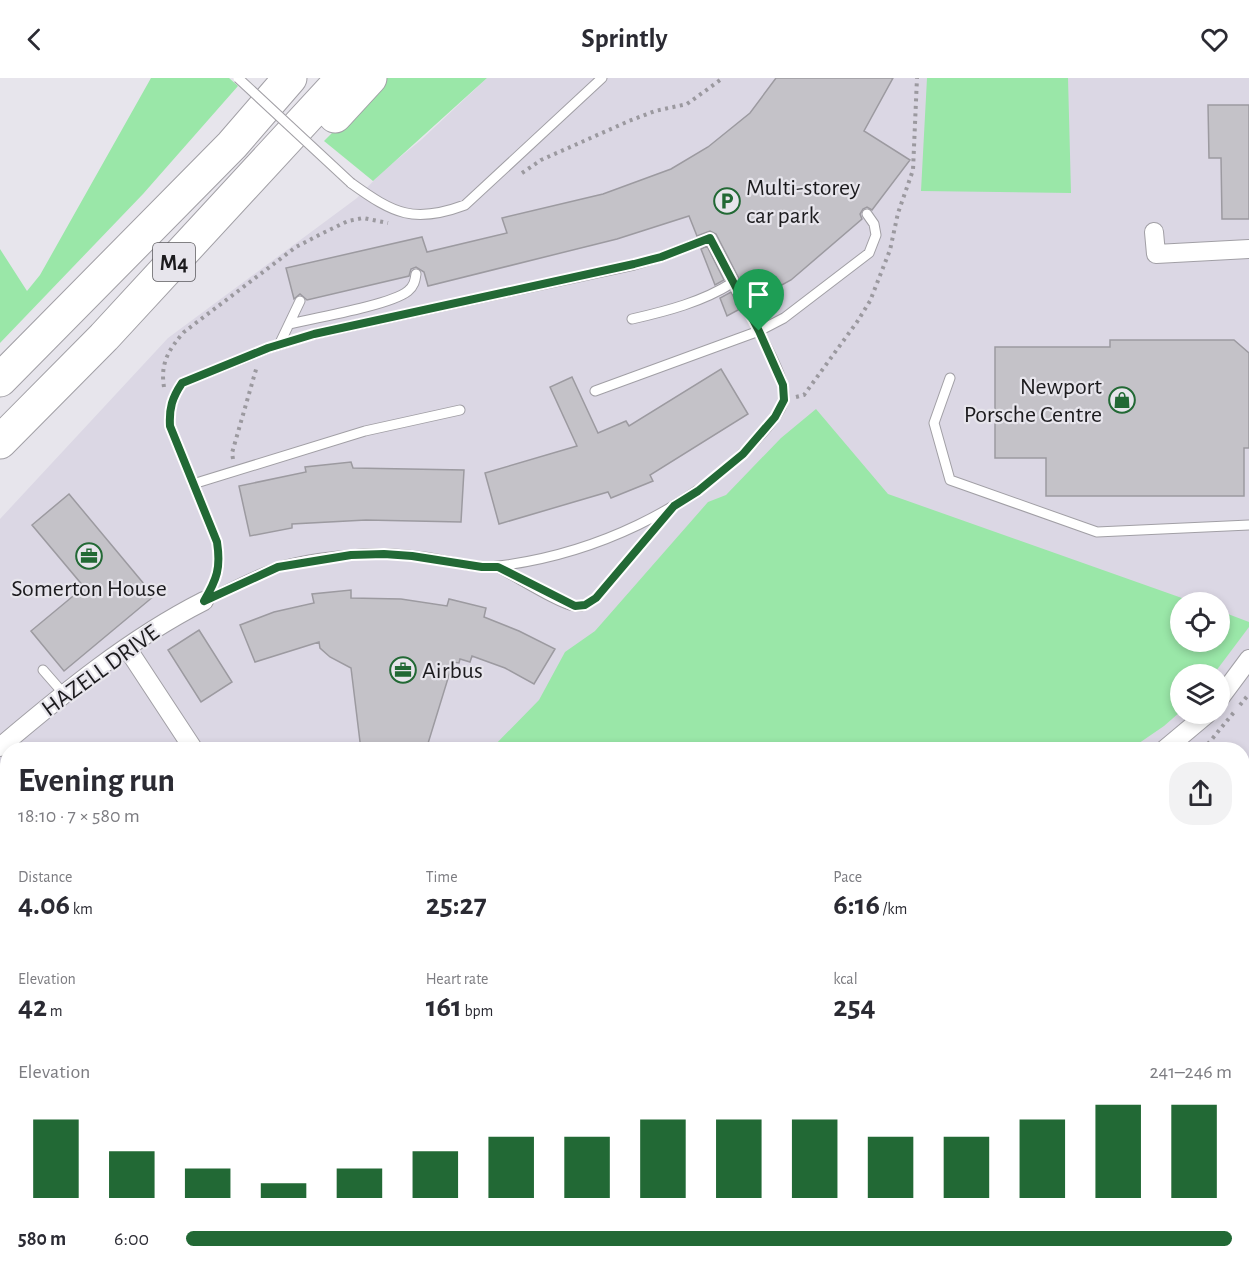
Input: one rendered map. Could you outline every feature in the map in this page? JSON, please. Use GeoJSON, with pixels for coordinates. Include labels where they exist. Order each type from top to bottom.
{"type":"FeatureCollection","features":[{"type":"Feature","properties":{"kind":"highway","name":"M4"},"geometry":{"type":"LineString","coordinates":[[136,242],[266,78]]}},
{"type":"Feature","properties":{"kind":"highway","name":"M4"},"geometry":{"type":"LineString","coordinates":[[0,380],[232,145],[290,78]]}},
{"type":"Feature","properties":{"kind":"highway","name":"M4"},"geometry":{"type":"LineString","coordinates":[[104,337],[343,78]]}},
{"type":"Feature","properties":{"kind":"highway","name":"M4"},"geometry":{"type":"LineString","coordinates":[[0,442],[104,337],[347,105],[370,78]]}},
{"type":"Feature","properties":{"kind":"street"},"geometry":{"type":"LineString","coordinates":[[1154,232],[1156,254],[1249,249]]}},
{"type":"Feature","properties":{"kind":"street","name":"HAZELL DRIVE"},"geometry":{"type":"LineString","coordinates":[[6,742],[64,694],[127,648],[172,617],[204,601]]}},
{"type":"Feature","properties":{"kind":"street"},"geometry":{"type":"LineString","coordinates":[[127,648],[189,742]]}},
{"type":"Feature","properties":{"kind":"street"},"geometry":{"type":"LineString","coordinates":[[1230,685],[1249,659]]}},
{"type":"Feature","properties":{"kind":"street"},"geometry":{"type":"LineString","coordinates":[[1173,742],[1194,724]]}},
{"type":"Feature","properties":{"kind":"lane"},"geometry":{"type":"LineString","coordinates":[[238,78],[351,183],[381,205],[412,215],[442,213],[465,205],[602,78]]}},
{"type":"Feature","properties":{"kind":"lane"},"geometry":{"type":"LineString","coordinates":[[595,391],[759,331],[784,318],[868,253],[876,235],[874,224],[867,214]]}},
{"type":"Feature","properties":{"kind":"lane"},"geometry":{"type":"LineString","coordinates":[[710,238],[759,331],[783,385],[784,400],[775,417],[743,454],[698,491],[638,524],[579,548],[547,557],[498,567],[482,567],[412,556],[351,555],[278,567],[204,601],[217,580],[219,558],[217,542],[170,426],[169,410],[174,395],[182,383],[279,345],[365,322],[634,264],[669,255],[710,238]]}},
{"type":"Feature","properties":{"kind":"lane"},"geometry":{"type":"LineString","coordinates":[[290,324],[389,300],[407,292],[414,284],[416,274]]}},
{"type":"Feature","properties":{"kind":"lane"},"geometry":{"type":"LineString","coordinates":[[632,318],[684,305],[718,292],[732,283]]}},
{"type":"Feature","properties":{"kind":"lane"},"geometry":{"type":"LineString","coordinates":[[279,345],[300,301]]}},
{"type":"Feature","properties":{"kind":"lane"},"geometry":{"type":"LineString","coordinates":[[950,378],[934,423],[950,480],[1096,532],[1249,525]]}},
{"type":"Feature","properties":{"kind":"lane"},"geometry":{"type":"LineString","coordinates":[[193,484],[365,431],[460,410]]}},
{"type":"Feature","properties":{"kind":"lane"},"geometry":{"type":"LineString","coordinates":[[498,567],[563,602],[575,606],[585,605],[596,598],[674,506]]}},
{"type":"Feature","properties":{"kind":"lane"},"geometry":{"type":"LineString","coordinates":[[43,670],[64,694]]}},
{"type":"Feature","properties":{"kind":"path"},"geometry":{"type":"LineString","coordinates":[[236,470],[232,453],[262,351]]}},
{"type":"Feature","properties":{"kind":"path"},"geometry":{"type":"LineString","coordinates":[[1210,742],[1249,694]]}},
{"type":"Feature","properties":{"kind":"shaded area"},"geometry":{"type":"Polygon","coordinates":[[[151,78],[229,78],[238,86],[143,194],[0,343],[0,249],[27,291],[40,275],[151,78]]]}},
{"type":"Feature","properties":{"kind":"shaded area"},"geometry":{"type":"Polygon","coordinates":[[[387,78],[487,78],[373,181],[324,141],[387,78]]]}},
{"type":"Feature","properties":{"kind":"shaded area"},"geometry":{"type":"Polygon","coordinates":[[[487,78],[1249,78],[1249,742],[0,742],[0,519],[168,338],[357,198],[383,171],[421,140],[487,78]]]}},
{"type":"Feature","properties":{"kind":"shaded area"},"geometry":{"type":"Polygon","coordinates":[[[927,78],[1068,78],[1071,193],[921,191],[927,78]]]}},
{"type":"Feature","properties":{"kind":"shaded area"},"geometry":{"type":"Polygon","coordinates":[[[816,409],[888,494],[1170,594],[1170,652],[1230,652],[1230,615],[1249,622],[1249,627],[1221,664],[1170,664],[1170,721],[1141,742],[498,742],[539,700],[565,652],[595,631],[708,502],[726,495],[781,438],[816,409]]]}},
{"type":"Feature","properties":{"kind":"building","name":"Multi-storey car park"},"geometry":{"type":"Polygon","coordinates":[[[776,78],[893,78],[864,131],[910,160],[872,210],[867,207],[863,209],[860,214],[862,219],[791,280],[751,302],[716,234],[710,231],[697,236],[689,216],[617,239],[428,286],[424,272],[416,267],[411,269],[409,276],[307,300],[300,294],[294,299],[286,268],[422,237],[427,252],[507,233],[502,218],[603,194],[671,169],[708,147],[750,113],[776,78]]]}},
{"type":"Feature","properties":{"kind":"building"},"geometry":{"type":"Polygon","coordinates":[[[1208,105],[1249,105],[1249,219],[1222,219],[1221,158],[1209,158],[1208,105]]]}},
{"type":"Feature","properties":{"kind":"building"},"geometry":{"type":"Polygon","coordinates":[[[707,246],[724,280],[715,285],[701,249],[707,246]]]}},
{"type":"Feature","properties":{"kind":"building"},"geometry":{"type":"Polygon","coordinates":[[[731,292],[740,309],[727,316],[720,298],[731,292]]]}},
{"type":"Feature","properties":{"kind":"building","name":"Newport Porsche Centre"},"geometry":{"type":"Polygon","coordinates":[[[1110,340],[1234,340],[1249,353],[1249,448],[1244,448],[1244,496],[1046,496],[1046,458],[995,458],[995,347],[1110,347],[1110,340]]]}},
{"type":"Feature","properties":{"kind":"building"},"geometry":{"type":"Polygon","coordinates":[[[721,369],[748,414],[650,475],[653,481],[611,498],[608,492],[499,524],[485,473],[577,446],[550,387],[572,377],[598,433],[626,421],[629,426],[721,369]]]}},
{"type":"Feature","properties":{"kind":"building"},"geometry":{"type":"Polygon","coordinates":[[[351,462],[353,468],[464,470],[461,522],[366,520],[292,524],[292,528],[250,536],[239,486],[306,472],[305,467],[351,462]]]}},
{"type":"Feature","properties":{"kind":"building","name":"Somerton House"},"geometry":{"type":"Polygon","coordinates":[[[69,494],[154,596],[64,671],[31,631],[84,587],[32,525],[69,494]]]}},
{"type":"Feature","properties":{"kind":"building","name":"Airbus"},"geometry":{"type":"Polygon","coordinates":[[[351,590],[351,598],[401,599],[447,606],[449,599],[486,608],[484,617],[555,649],[534,684],[505,668],[472,656],[470,662],[460,659],[459,663],[453,662],[428,742],[360,742],[351,668],[330,657],[320,648],[319,642],[255,662],[240,625],[274,612],[314,603],[312,594],[351,590]]]}},
{"type":"Feature","properties":{"kind":"building"},"geometry":{"type":"Polygon","coordinates":[[[199,630],[232,682],[201,702],[168,650],[199,630]]]}},
{"type":"Feature","properties":{"kind":"place","name":"Multi-storey car park"},"geometry":{"type":"Point","coordinates":[727,201]}},
{"type":"Feature","properties":{"kind":"place","name":"Newport Porsche Centre"},"geometry":{"type":"Point","coordinates":[1122,400]}},
{"type":"Feature","properties":{"kind":"place","name":"Somerton House"},"geometry":{"type":"Point","coordinates":[89,556]}},
{"type":"Feature","properties":{"kind":"place","name":"Airbus"},"geometry":{"type":"Point","coordinates":[403,670]}},
{"type":"Feature","properties":{"kind":"route"},"geometry":{"type":"LineString","coordinates":[[710,238],[759,331],[783,385],[784,400],[775,417],[743,454],[698,491],[674,506],[596,598],[585,605],[575,606],[563,602],[498,567],[482,567],[440,559],[384,554],[351,555],[278,567],[204,601],[217,580],[219,558],[217,542],[170,426],[169,410],[174,395],[182,383],[268,348],[314,334],[634,264],[661,257],[710,238]]}}]}
